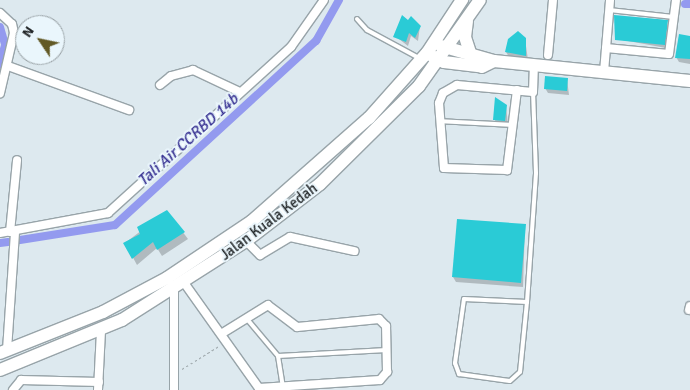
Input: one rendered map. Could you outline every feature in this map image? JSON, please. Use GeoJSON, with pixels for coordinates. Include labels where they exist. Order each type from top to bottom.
{"type":"FeatureCollection","features":[{"type":"Feature","properties":{"kind":"main road","name":"Jalan Kuala Kedah"},"geometry":{"type":"LineString","coordinates":[[0,370],[101,330],[174,291],[246,242],[320,184],[420,86],[433,52],[462,0]]}},
{"type":"Feature","properties":{"kind":"main road","name":"Jalan Kuala Kedah"},"geometry":{"type":"LineString","coordinates":[[4,351],[103,312],[209,252],[312,171],[468,18],[480,0]]}},
{"type":"Feature","properties":{"kind":"main road"},"geometry":{"type":"LineString","coordinates":[[468,18],[465,37],[471,55]]}},
{"type":"Feature","properties":{"kind":"main road"},"geometry":{"type":"LineString","coordinates":[[433,52],[471,55],[494,61],[690,81]]}},
{"type":"Feature","properties":{"kind":"main road"},"geometry":{"type":"LineString","coordinates":[[433,52],[458,64],[482,67],[494,61]]}},
{"type":"Feature","properties":{"kind":"main road"},"geometry":{"type":"LineString","coordinates":[[420,86],[436,71],[458,64]]}},
{"type":"Feature","properties":{"kind":"street"},"geometry":{"type":"LineString","coordinates":[[0,233],[106,214],[302,35],[324,0]]}},
{"type":"Feature","properties":{"kind":"street"},"geometry":{"type":"LineString","coordinates":[[548,55],[553,0]]}},
{"type":"Feature","properties":{"kind":"street"},"geometry":{"type":"LineString","coordinates":[[604,72],[610,0]]}},
{"type":"Feature","properties":{"kind":"street"},"geometry":{"type":"LineString","coordinates":[[606,48],[668,55],[676,0]]}},
{"type":"Feature","properties":{"kind":"street"},"geometry":{"type":"LineString","coordinates":[[0,13],[14,29],[8,66],[0,93]]}},
{"type":"Feature","properties":{"kind":"street"},"geometry":{"type":"LineString","coordinates":[[516,90],[508,170],[449,171],[441,160],[440,98],[452,86],[516,90],[533,92],[534,65]]}},
{"type":"Feature","properties":{"kind":"street"},"geometry":{"type":"LineString","coordinates":[[8,66],[129,110]]}},
{"type":"Feature","properties":{"kind":"street"},"geometry":{"type":"LineString","coordinates":[[160,85],[171,76],[193,70],[240,92]]}},
{"type":"Feature","properties":{"kind":"street"},"geometry":{"type":"LineString","coordinates":[[4,351],[17,160]]}},
{"type":"Feature","properties":{"kind":"street"},"geometry":{"type":"LineString","coordinates":[[246,242],[260,256],[290,237],[354,251]]}},
{"type":"Feature","properties":{"kind":"street"},"geometry":{"type":"LineString","coordinates":[[185,284],[255,385],[264,390],[380,380],[385,376],[386,325],[379,319],[297,327],[268,305],[245,317],[221,334]]}},
{"type":"Feature","properties":{"kind":"street"},"geometry":{"type":"LineString","coordinates":[[174,291],[174,390]]}},
{"type":"Feature","properties":{"kind":"street"},"geometry":{"type":"LineString","coordinates":[[13,390],[22,380],[99,386],[101,330]]}},
{"type":"Feature","properties":{"kind":"lane"},"geometry":{"type":"LineString","coordinates":[[609,10],[674,17]]}},
{"type":"Feature","properties":{"kind":"lane"},"geometry":{"type":"LineString","coordinates":[[357,19],[367,30],[433,52]]}},
{"type":"Feature","properties":{"kind":"lane"},"geometry":{"type":"LineString","coordinates":[[527,302],[464,299],[455,363],[459,374],[475,380],[514,380],[522,362],[527,302],[536,173],[533,92]]}},
{"type":"Feature","properties":{"kind":"lane"},"geometry":{"type":"LineString","coordinates":[[440,121],[514,125]]}},
{"type":"Feature","properties":{"kind":"lane"},"geometry":{"type":"LineString","coordinates":[[245,317],[278,356],[283,388]]}},
{"type":"Feature","properties":{"kind":"lane"},"geometry":{"type":"LineString","coordinates":[[278,356],[387,350]]}},
{"type":"Feature","properties":{"kind":"path"},"geometry":{"type":"LineString","coordinates":[[174,374],[226,341]]}},
{"type":"Feature","properties":{"kind":"building"},"geometry":{"type":"Polygon","coordinates":[[[402,15],[408,20],[411,16],[421,26],[415,38],[409,33],[406,42],[393,37],[402,15]]]}},
{"type":"Feature","properties":{"kind":"building"},"geometry":{"type":"Polygon","coordinates":[[[614,15],[668,20],[665,45],[615,40],[614,15]]]}},
{"type":"Feature","properties":{"kind":"building"},"geometry":{"type":"Polygon","coordinates":[[[518,31],[526,38],[526,56],[505,52],[508,39],[518,31]]]}},
{"type":"Feature","properties":{"kind":"building"},"geometry":{"type":"Polygon","coordinates":[[[679,34],[690,36],[690,59],[675,58],[679,34]]]}},
{"type":"Feature","properties":{"kind":"building"},"geometry":{"type":"Polygon","coordinates":[[[545,76],[568,78],[567,91],[544,89],[545,76]]]}},
{"type":"Feature","properties":{"kind":"building"},"geometry":{"type":"Polygon","coordinates":[[[495,97],[507,105],[505,121],[493,120],[495,97]]]}},
{"type":"Feature","properties":{"kind":"building"},"geometry":{"type":"Polygon","coordinates":[[[167,210],[185,232],[157,250],[153,242],[132,259],[123,243],[140,234],[137,227],[167,210]]]}},
{"type":"Feature","properties":{"kind":"building"},"geometry":{"type":"Polygon","coordinates":[[[457,219],[526,224],[521,283],[452,277],[457,219]]]}},
{"type":"Feature","properties":{"kind":"waterway","name":"Tali Air CCRBD 14b"},"geometry":{"type":"LineString","coordinates":[[20,240],[115,225],[316,41],[339,0]]}},
{"type":"Feature","properties":{"kind":"waterway"},"geometry":{"type":"LineString","coordinates":[[685,4],[690,4]]}},
{"type":"Feature","properties":{"kind":"waterway"},"geometry":{"type":"LineString","coordinates":[[0,27],[5,45],[0,64]]}},
{"type":"Feature","properties":{"kind":"waterway","name":"Tali Air CCRBD 14b"},"geometry":{"type":"LineString","coordinates":[[0,243],[8,242]]}}]}
